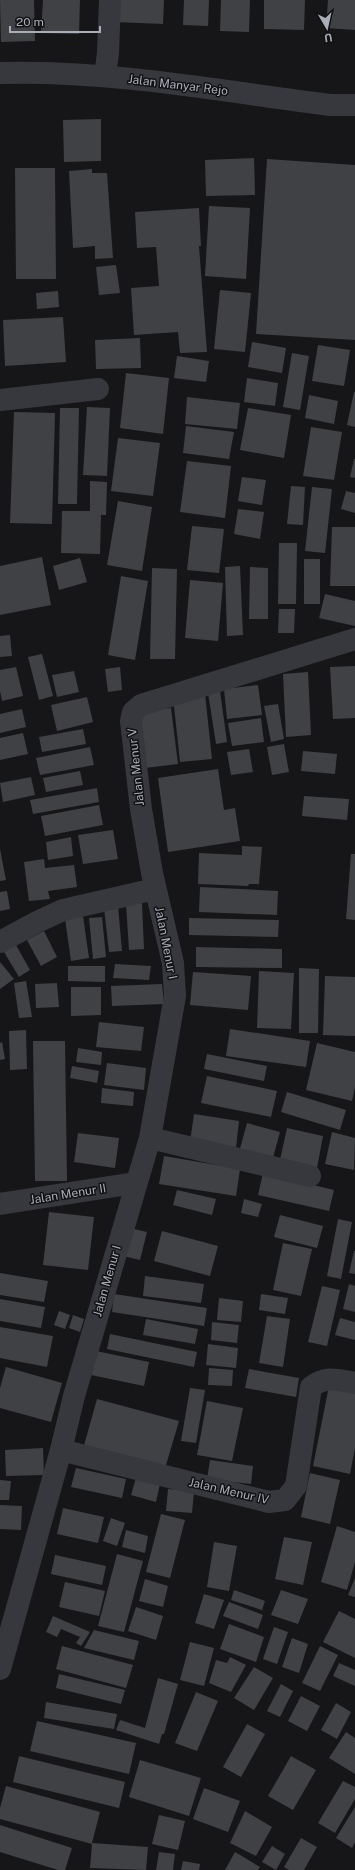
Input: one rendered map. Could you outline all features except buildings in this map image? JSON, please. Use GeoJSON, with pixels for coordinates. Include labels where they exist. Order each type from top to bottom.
{"type":"FeatureCollection","features":[{"type":"Feature","properties":{"kind":"street"},"geometry":{"type":"LineString","coordinates":[[105,76],[108,53],[110,0]]}},
{"type":"Feature","properties":{"kind":"street","name":"Jalan Manyar Rejo"},"geometry":{"type":"LineString","coordinates":[[0,73],[50,73],[105,76],[330,105],[355,105]]}},
{"type":"Feature","properties":{"kind":"street"},"geometry":{"type":"LineString","coordinates":[[0,400],[98,388]]}},
{"type":"Feature","properties":{"kind":"street","name":"Jalan Menur V"},"geometry":{"type":"LineString","coordinates":[[156,889],[141,809],[131,721],[133,712],[141,705],[355,639]]}},
{"type":"Feature","properties":{"kind":"street"},"geometry":{"type":"LineString","coordinates":[[0,942],[63,910],[156,889]]}},
{"type":"Feature","properties":{"kind":"street","name":"Jalan Menur I"},"geometry":{"type":"LineString","coordinates":[[0,1669],[61,1450],[74,1396],[135,1183],[150,1138],[175,996],[173,963],[156,889]]}},
{"type":"Feature","properties":{"kind":"street"},"geometry":{"type":"LineString","coordinates":[[150,1138],[310,1176]]}},
{"type":"Feature","properties":{"kind":"street","name":"Jalan Menur II"},"geometry":{"type":"LineString","coordinates":[[0,1204],[135,1183]]}},
{"type":"Feature","properties":{"kind":"street","name":"Jalan Menur IV"},"geometry":{"type":"LineString","coordinates":[[61,1450],[269,1502],[285,1500],[296,1486],[312,1387],[319,1380],[332,1379],[355,1383]]}}]}
